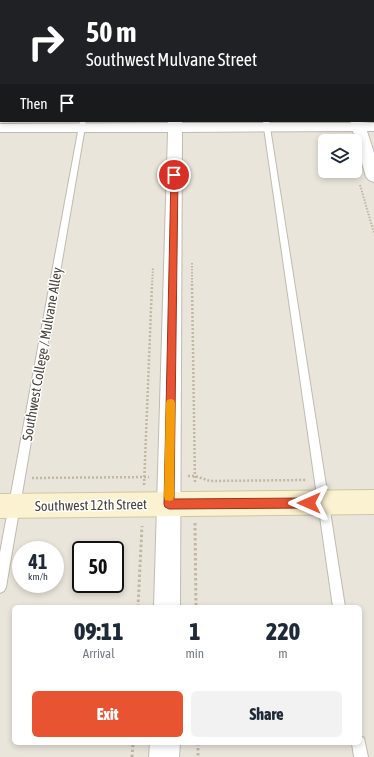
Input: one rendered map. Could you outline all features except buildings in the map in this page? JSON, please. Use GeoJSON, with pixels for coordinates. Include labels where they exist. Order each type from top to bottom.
{"type":"FeatureCollection","features":[{"type":"Feature","properties":{"kind":"main road","name":"Southwest 12th Street"},"geometry":{"type":"LineString","coordinates":[[7,506],[374,502]]}},
{"type":"Feature","properties":{"kind":"street"},"geometry":{"type":"LineString","coordinates":[[0,128],[82,124],[358,124],[374,127]]}},
{"type":"Feature","properties":{"kind":"street"},"geometry":{"type":"LineString","coordinates":[[167,605],[175,124]]}},
{"type":"Feature","properties":{"kind":"street"},"geometry":{"type":"LineString","coordinates":[[358,124],[374,177]]}},
{"type":"Feature","properties":{"kind":"street"},"geometry":{"type":"LineString","coordinates":[[164,757],[165,745]]}},
{"type":"Feature","properties":{"kind":"lane","name":"Southwest College / Mulvane Alley"},"geometry":{"type":"LineString","coordinates":[[0,587],[7,506],[82,124]]}},
{"type":"Feature","properties":{"kind":"lane"},"geometry":{"type":"LineString","coordinates":[[267,124],[339,605]]}},
{"type":"Feature","properties":{"kind":"lane"},"geometry":{"type":"LineString","coordinates":[[359,745],[361,757]]}},
{"type":"Feature","properties":{"kind":"path"},"geometry":{"type":"LineString","coordinates":[[359,182],[374,234]]}},
{"type":"Feature","properties":{"kind":"path"},"geometry":{"type":"LineString","coordinates":[[192,262],[196,605]]}},
{"type":"Feature","properties":{"kind":"path"},"geometry":{"type":"LineString","coordinates":[[138,605],[154,263]]}},
{"type":"Feature","properties":{"kind":"path"},"geometry":{"type":"LineString","coordinates":[[132,757],[133,745]]}},
{"type":"Feature","properties":{"kind":"path"},"geometry":{"type":"LineString","coordinates":[[198,745],[198,757]]}},
{"type":"Feature","properties":{"kind":"shaded area"},"geometry":{"type":"Polygon","coordinates":[[[374,122],[374,123],[1,123],[374,122]]]}},
{"type":"Feature","properties":{"kind":"shaded area"},"geometry":{"type":"Polygon","coordinates":[[[374,131],[374,757],[0,757],[0,132],[374,131]]]}},
{"type":"Feature","properties":{"kind":"slow traffic"},"geometry":{"type":"LineString","coordinates":[[169,496],[171,403]]}},
{"type":"Feature","properties":{"kind":"route"},"geometry":{"type":"LineString","coordinates":[[174,175],[169,504],[309,503]]}}]}
